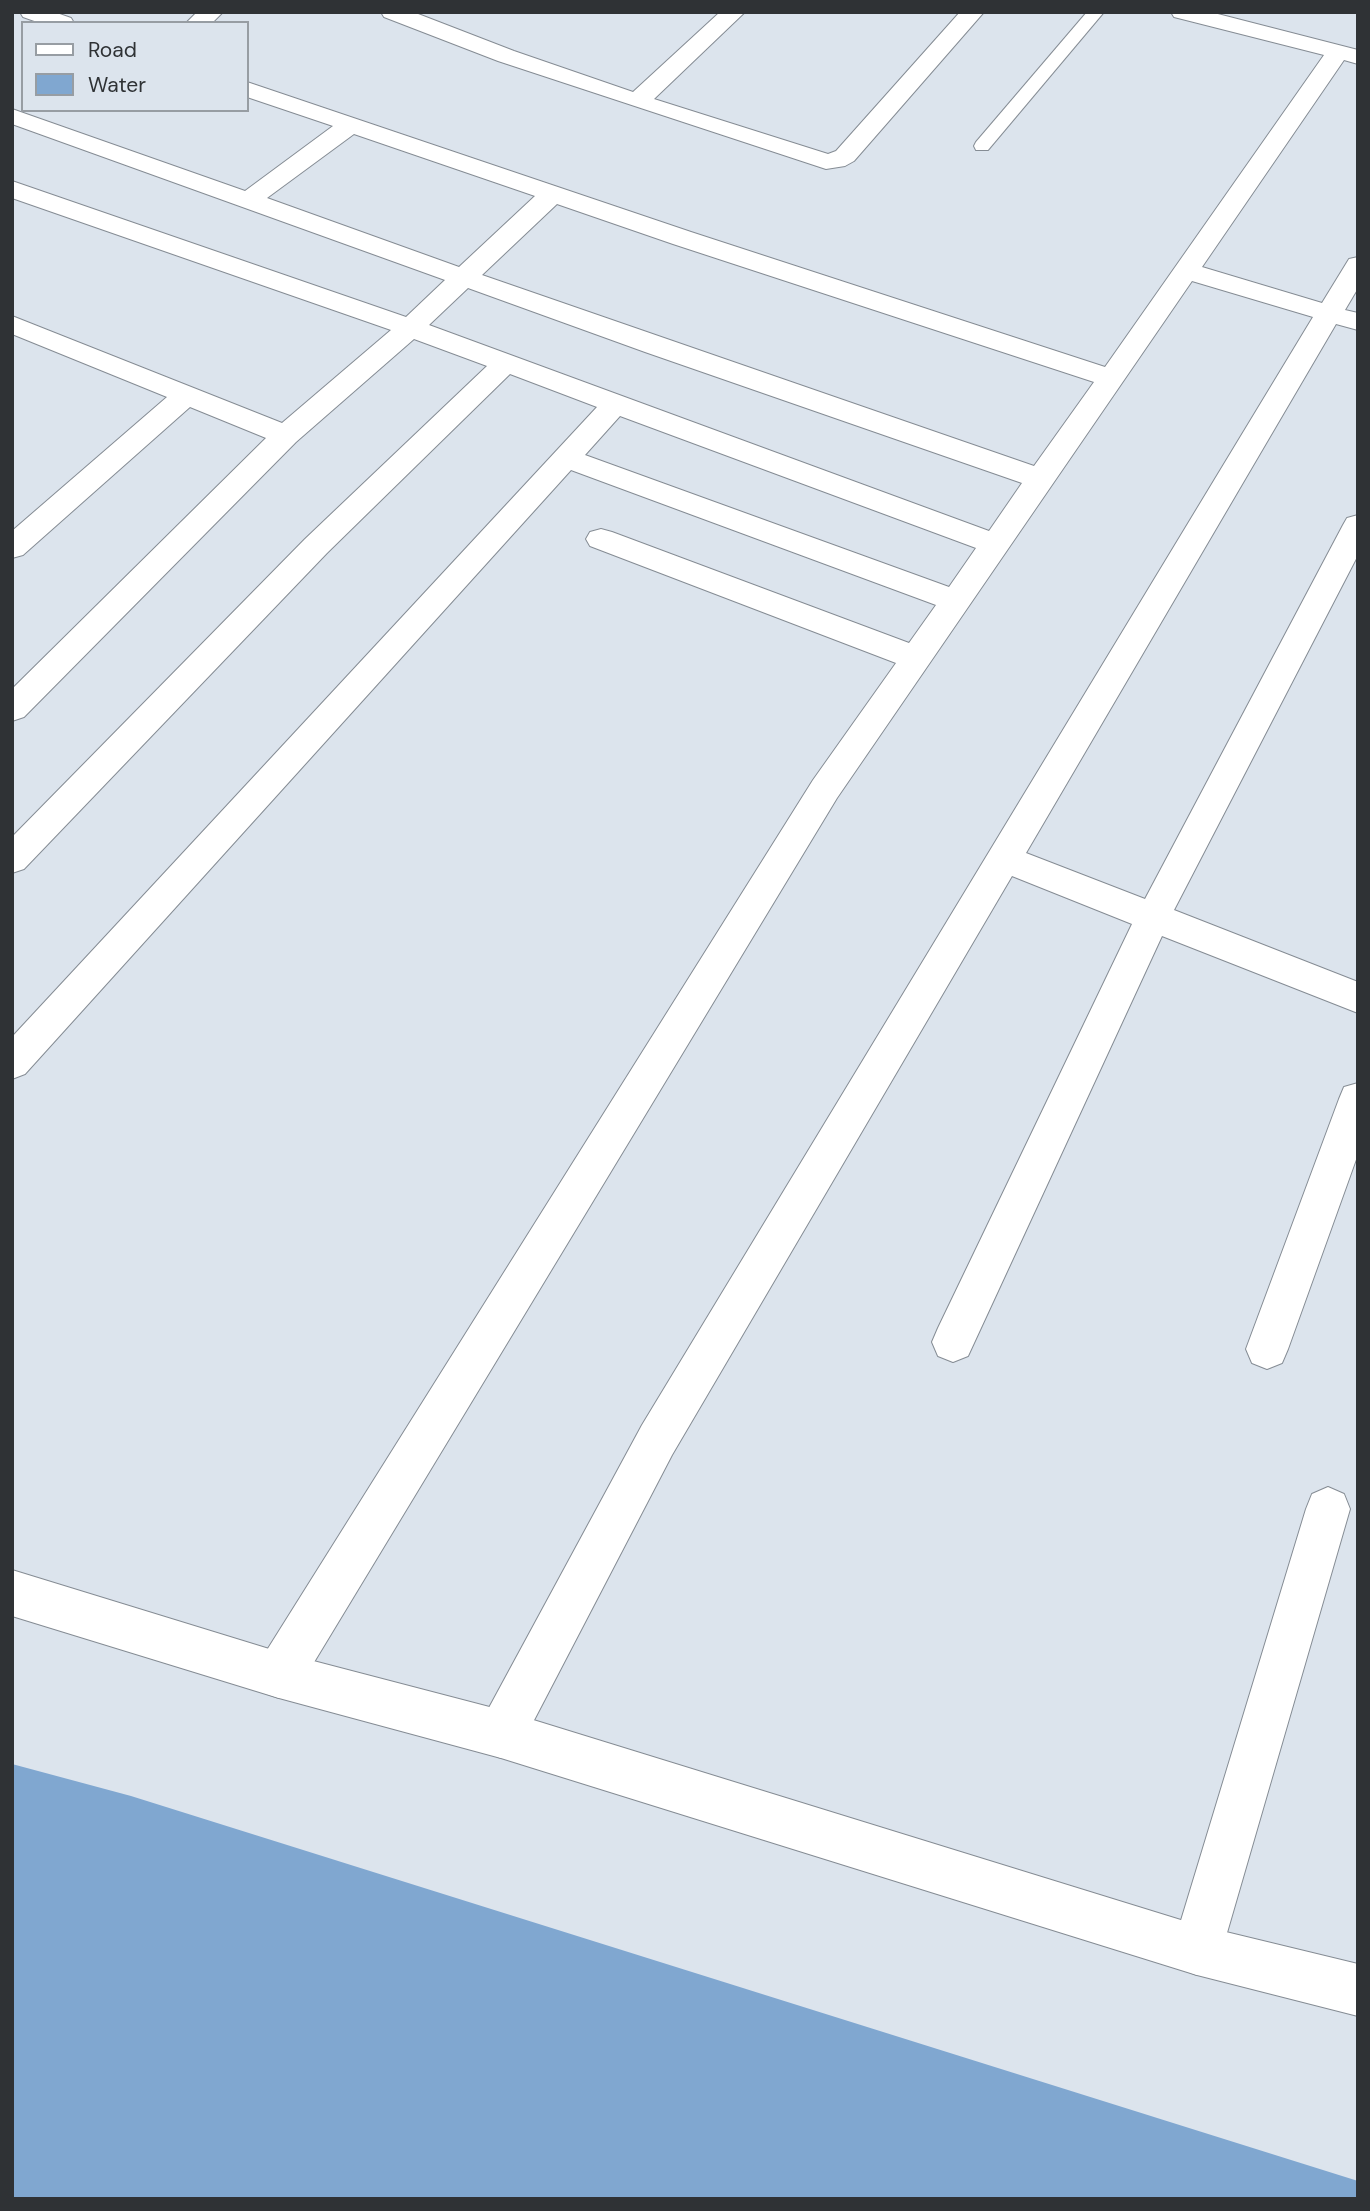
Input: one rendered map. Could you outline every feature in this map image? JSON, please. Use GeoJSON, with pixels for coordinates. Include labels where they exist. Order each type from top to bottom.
{"type":"FeatureCollection","features":[{"type":"Feature","properties":{"kind":"street"},"geometry":{"type":"LineString","coordinates":[[637,102],[734,12]]}},
{"type":"Feature","properties":{"kind":"street"},"geometry":{"type":"LineString","coordinates":[[405,14],[506,56],[637,102],[826,162],[845,156],[973,12]]}},
{"type":"Feature","properties":{"kind":"street"},"geometry":{"type":"LineString","coordinates":[[279,1675],[825,789],[1186,271],[1348,55],[1182,12]]}},
{"type":"Feature","properties":{"kind":"street"},"geometry":{"type":"LineString","coordinates":[[1271,35],[1288,12]]}},
{"type":"Feature","properties":{"kind":"street"},"geometry":{"type":"LineString","coordinates":[[31,17],[52,21]]}},
{"type":"Feature","properties":{"kind":"street"},"geometry":{"type":"LineString","coordinates":[[248,89],[552,194],[1111,378]]}},
{"type":"Feature","properties":{"kind":"street"},"geometry":{"type":"LineString","coordinates":[[12,116],[462,277],[1041,479]]}},
{"type":"Feature","properties":{"kind":"street"},"geometry":{"type":"LineString","coordinates":[[247,201],[349,125]]}},
{"type":"Feature","properties":{"kind":"street"},"geometry":{"type":"LineString","coordinates":[[12,189],[410,328],[995,544]]}},
{"type":"Feature","properties":{"kind":"street"},"geometry":{"type":"LineString","coordinates":[[12,709],[286,435],[410,328],[552,194]]}},
{"type":"Feature","properties":{"kind":"street"},"geometry":{"type":"LineString","coordinates":[[501,1734],[631,1485],[1003,858],[1344,318],[1358,265]]}},
{"type":"Feature","properties":{"kind":"street"},"geometry":{"type":"LineString","coordinates":[[1186,271],[1344,318]]}},
{"type":"Feature","properties":{"kind":"street"},"geometry":{"type":"LineString","coordinates":[[12,324],[286,435]]}},
{"type":"Feature","properties":{"kind":"street"},"geometry":{"type":"LineString","coordinates":[[12,859],[316,546],[506,363]]}},
{"type":"Feature","properties":{"kind":"street"},"geometry":{"type":"LineString","coordinates":[[12,548],[186,395]]}},
{"type":"Feature","properties":{"kind":"street"},"geometry":{"type":"LineString","coordinates":[[12,1063],[616,403]]}},
{"type":"Feature","properties":{"kind":"street"},"geometry":{"type":"LineString","coordinates":[[566,458],[956,601]]}},
{"type":"Feature","properties":{"kind":"street"},"geometry":{"type":"LineString","coordinates":[[953,1342],[1153,917],[1358,525]]}},
{"type":"Feature","properties":{"kind":"street"},"geometry":{"type":"LineString","coordinates":[[601,539],[916,658]]}},
{"type":"Feature","properties":{"kind":"street"},"geometry":{"type":"LineString","coordinates":[[1003,858],[1358,998]]}},
{"type":"Feature","properties":{"kind":"street"},"geometry":{"type":"LineString","coordinates":[[1267,1349],[1358,1098]]}},
{"type":"Feature","properties":{"kind":"street"},"geometry":{"type":"LineString","coordinates":[[1197,1950],[1328,1509]]}},
{"type":"Feature","properties":{"kind":"street"},"geometry":{"type":"LineString","coordinates":[[12,1593],[279,1675],[501,1734],[1197,1950],[1358,1990]]}},
{"type":"Feature","properties":{"kind":"lane"},"geometry":{"type":"LineString","coordinates":[[982,146],[1096,12]]}},
{"type":"Feature","properties":{"kind":"water"},"geometry":{"type":"Polygon","coordinates":[[[12,1764],[131,1796],[1358,2181],[1358,2199],[12,2199],[12,1764]]]}}]}
